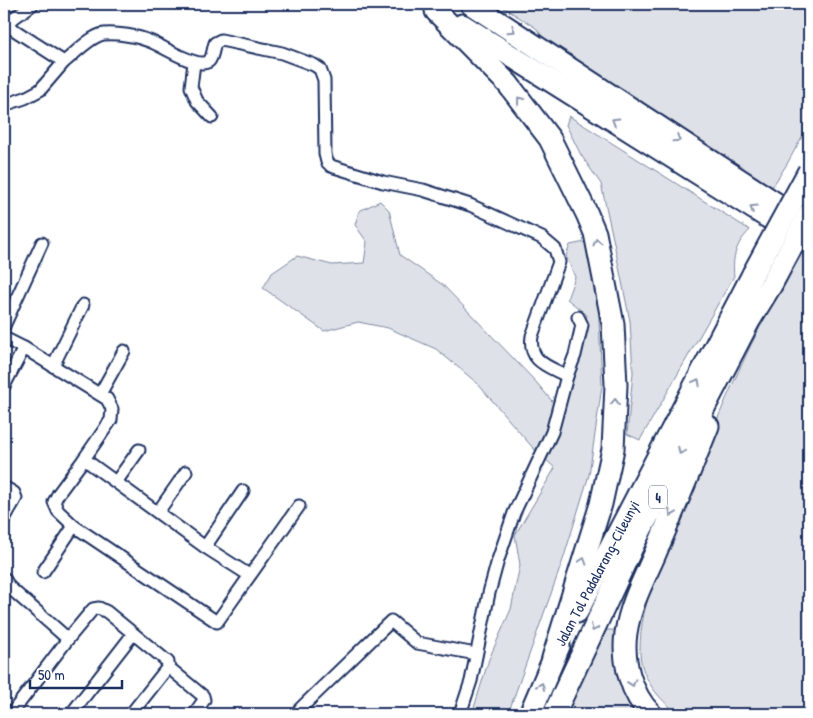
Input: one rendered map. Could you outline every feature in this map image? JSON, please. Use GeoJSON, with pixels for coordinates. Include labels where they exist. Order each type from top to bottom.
{"type":"FeatureCollection","features":[{"type":"Feature","properties":{"kind":"highway"},"geometry":{"type":"LineString","coordinates":[[471,4],[809,225]]}},
{"type":"Feature","properties":{"kind":"highway"},"geometry":{"type":"LineString","coordinates":[[430,8],[466,27],[809,243]]}},
{"type":"Feature","properties":{"kind":"highway"},"geometry":{"type":"LineString","coordinates":[[430,8],[508,84],[550,139],[595,233],[614,324],[616,385],[613,449],[601,504],[553,658]]}},
{"type":"Feature","properties":{"kind":"highway","name":"4"},"geometry":{"type":"LineString","coordinates":[[762,280],[809,171]]}},
{"type":"Feature","properties":{"kind":"highway","name":"4"},"geometry":{"type":"LineString","coordinates":[[762,280],[809,214]]}},
{"type":"Feature","properties":{"kind":"highway","name":"Jalan Tol Padalarang–Cileunyi"},"geometry":{"type":"LineString","coordinates":[[530,714],[553,658],[762,280]]}},
{"type":"Feature","properties":{"kind":"highway","name":"Jalan Tol Padalarang–Cileunyi"},"geometry":{"type":"LineString","coordinates":[[554,714],[634,543],[749,322],[762,280]]}},
{"type":"Feature","properties":{"kind":"highway"},"geometry":{"type":"LineString","coordinates":[[651,714],[636,693],[626,665],[627,627],[637,596],[696,456],[749,322]]}},
{"type":"Feature","properties":{"kind":"street"},"geometry":{"type":"LineString","coordinates":[[33,4],[5,25],[64,62]]}},
{"type":"Feature","properties":{"kind":"street"},"geometry":{"type":"LineString","coordinates":[[4,105],[25,98],[40,90],[64,62],[95,37],[103,34],[124,35],[149,40],[194,63],[210,60],[215,43],[221,40],[282,53],[314,65],[320,69],[324,80],[325,154],[327,162],[331,166],[383,182],[423,190],[470,206],[542,238],[554,250],[559,262],[530,346],[537,360],[567,376]]}},
{"type":"Feature","properties":{"kind":"street"},"geometry":{"type":"LineString","coordinates":[[194,63],[191,87],[197,101],[212,117]]}},
{"type":"Feature","properties":{"kind":"street"},"geometry":{"type":"LineString","coordinates":[[4,326],[42,243]]}},
{"type":"Feature","properties":{"kind":"street"},"geometry":{"type":"LineString","coordinates":[[52,366],[83,305]]}},
{"type":"Feature","properties":{"kind":"street"},"geometry":{"type":"LineString","coordinates":[[460,714],[471,680],[489,594],[506,533],[552,432],[567,376],[576,355],[582,322],[578,316]]}},
{"type":"Feature","properties":{"kind":"street"},"geometry":{"type":"LineString","coordinates":[[4,338],[100,394],[108,400],[112,409],[111,420],[58,494],[54,502],[58,511],[74,526],[217,622],[299,506]]}},
{"type":"Feature","properties":{"kind":"street"},"geometry":{"type":"LineString","coordinates":[[4,386],[24,348]]}},
{"type":"Feature","properties":{"kind":"street"},"geometry":{"type":"LineString","coordinates":[[100,394],[124,351]]}},
{"type":"Feature","properties":{"kind":"street"},"geometry":{"type":"LineString","coordinates":[[116,482],[139,450]]}},
{"type":"Feature","properties":{"kind":"street"},"geometry":{"type":"LineString","coordinates":[[84,459],[205,548],[249,576]]}},
{"type":"Feature","properties":{"kind":"street"},"geometry":{"type":"LineString","coordinates":[[158,512],[186,472]]}},
{"type":"Feature","properties":{"kind":"street"},"geometry":{"type":"LineString","coordinates":[[4,487],[14,493],[16,498],[6,512],[4,519]]}},
{"type":"Feature","properties":{"kind":"street"},"geometry":{"type":"LineString","coordinates":[[205,548],[243,491]]}},
{"type":"Feature","properties":{"kind":"street"},"geometry":{"type":"LineString","coordinates":[[43,572],[74,526]]}},
{"type":"Feature","properties":{"kind":"street"},"geometry":{"type":"LineString","coordinates":[[4,578],[9,587],[68,639]]}},
{"type":"Feature","properties":{"kind":"street"},"geometry":{"type":"LineString","coordinates":[[11,714],[68,639],[93,609],[99,608],[107,612],[168,662],[168,667],[202,696],[204,700],[194,714]]}},
{"type":"Feature","properties":{"kind":"street"},"geometry":{"type":"LineString","coordinates":[[299,714],[300,709],[391,621],[417,643],[476,654]]}},
{"type":"Feature","properties":{"kind":"street"},"geometry":{"type":"LineString","coordinates":[[71,714],[133,634]]}},
{"type":"Feature","properties":{"kind":"street"},"geometry":{"type":"LineString","coordinates":[[131,714],[168,667]]}},
{"type":"Feature","properties":{"kind":"shaded area"},"geometry":{"type":"Polygon","coordinates":[[[498,4],[809,4],[809,124],[771,189],[551,48],[536,28],[498,4]]]}},
{"type":"Feature","properties":{"kind":"shaded area"},"geometry":{"type":"Polygon","coordinates":[[[569,116],[750,230],[741,240],[734,256],[734,276],[640,440],[627,434],[633,373],[630,321],[614,243],[601,184],[581,155],[566,125],[569,116]]]}},
{"type":"Feature","properties":{"kind":"shaded area"},"geometry":{"type":"Polygon","coordinates":[[[380,201],[389,210],[400,255],[443,285],[536,382],[562,413],[587,315],[567,299],[575,277],[566,256],[570,245],[585,242],[598,297],[602,386],[589,475],[563,560],[508,714],[472,714],[489,659],[511,609],[520,565],[515,535],[555,468],[533,448],[477,383],[436,349],[388,328],[358,322],[324,331],[263,288],[272,273],[297,256],[332,265],[364,263],[367,242],[355,225],[359,211],[380,201]]]}},
{"type":"Feature","properties":{"kind":"shaded area"},"geometry":{"type":"Polygon","coordinates":[[[802,254],[809,258],[809,714],[679,714],[657,694],[646,677],[643,668],[640,649],[641,632],[647,600],[727,396],[762,323],[802,254]]]}},
{"type":"Feature","properties":{"kind":"shaded area"},"geometry":{"type":"Polygon","coordinates":[[[601,630],[616,630],[642,714],[565,714],[601,630]]]}}]}
